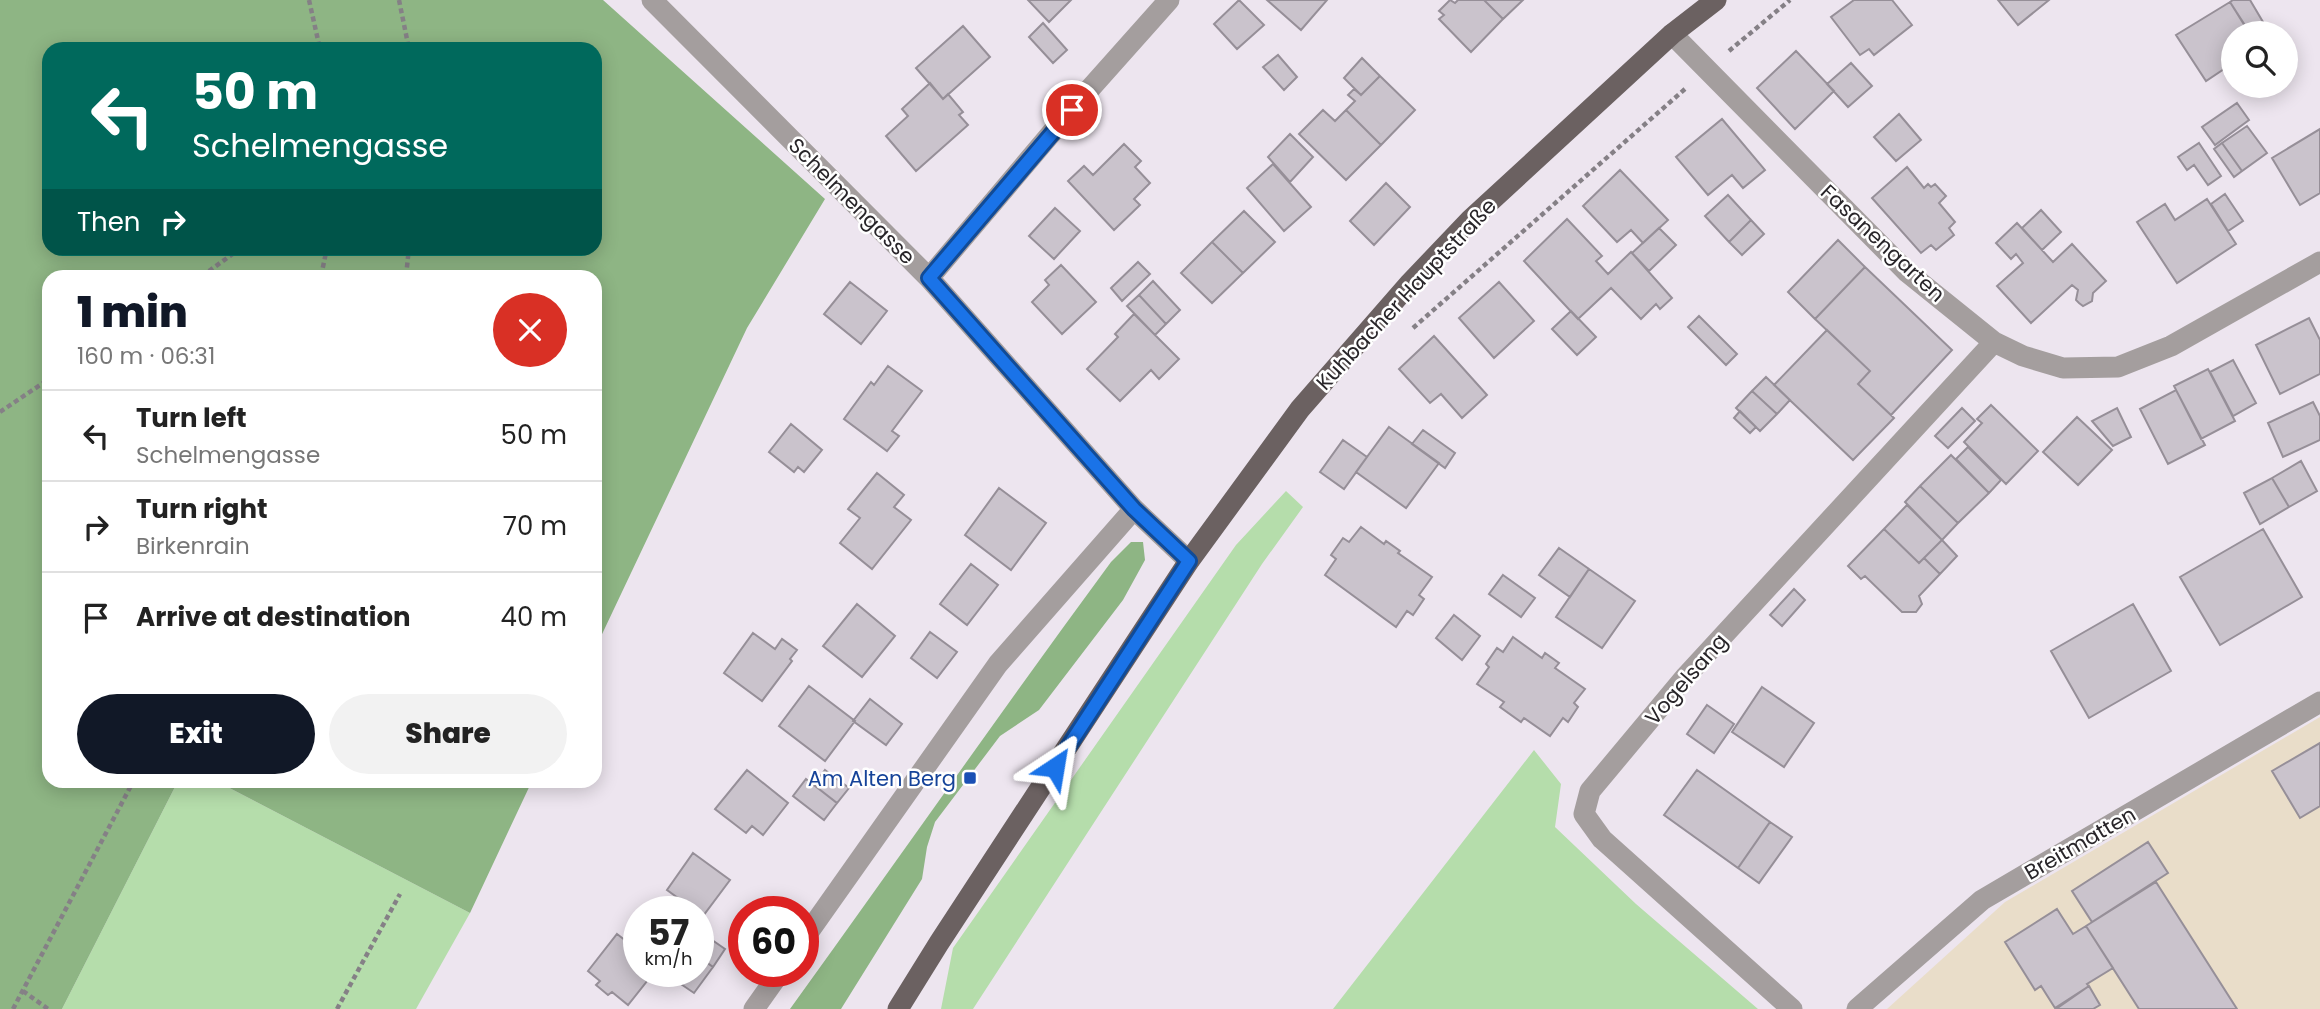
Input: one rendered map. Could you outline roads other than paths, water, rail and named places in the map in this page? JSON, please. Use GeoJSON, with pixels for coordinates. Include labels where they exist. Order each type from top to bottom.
{"type":"FeatureCollection","features":[{"type":"Feature","properties":{"kind":"main road","name":"Kuhbacher Hauptstraße"},"geometry":{"type":"LineString","coordinates":[[898,1009],[1189,561],[1300,409],[1410,283],[1470,220],[1672,34],[1716,0]]}},
{"type":"Feature","properties":{"kind":"street","name":"Schelmengasse"},"geometry":{"type":"LineString","coordinates":[[652,0],[929,278],[1134,509],[1189,561]]}},
{"type":"Feature","properties":{"kind":"street"},"geometry":{"type":"LineString","coordinates":[[929,278],[1169,0]]}},
{"type":"Feature","properties":{"kind":"street","name":"Fasanengarten"},"geometry":{"type":"LineString","coordinates":[[1672,34],[1907,272],[1994,342],[2023,356],[2063,368],[2118,367],[2171,346],[2320,262]]}},
{"type":"Feature","properties":{"kind":"street","name":"Vogelsang"},"geometry":{"type":"LineString","coordinates":[[1791,1009],[1602,839],[1584,814],[1590,792],[1686,676],[1994,342]]}},
{"type":"Feature","properties":{"kind":"street"},"geometry":{"type":"LineString","coordinates":[[819,917],[998,664],[1134,509]]}},
{"type":"Feature","properties":{"kind":"street","name":"Breitmatten"},"geometry":{"type":"LineString","coordinates":[[1857,1009],[1982,900],[2320,702]]}},
{"type":"Feature","properties":{"kind":"street"},"geometry":{"type":"LineString","coordinates":[[754,1009],[770,987]]}},
{"type":"Feature","properties":{"kind":"place","name":"Am Alten Berg"},"geometry":{"type":"Point","coordinates":[970,778]}}]}
